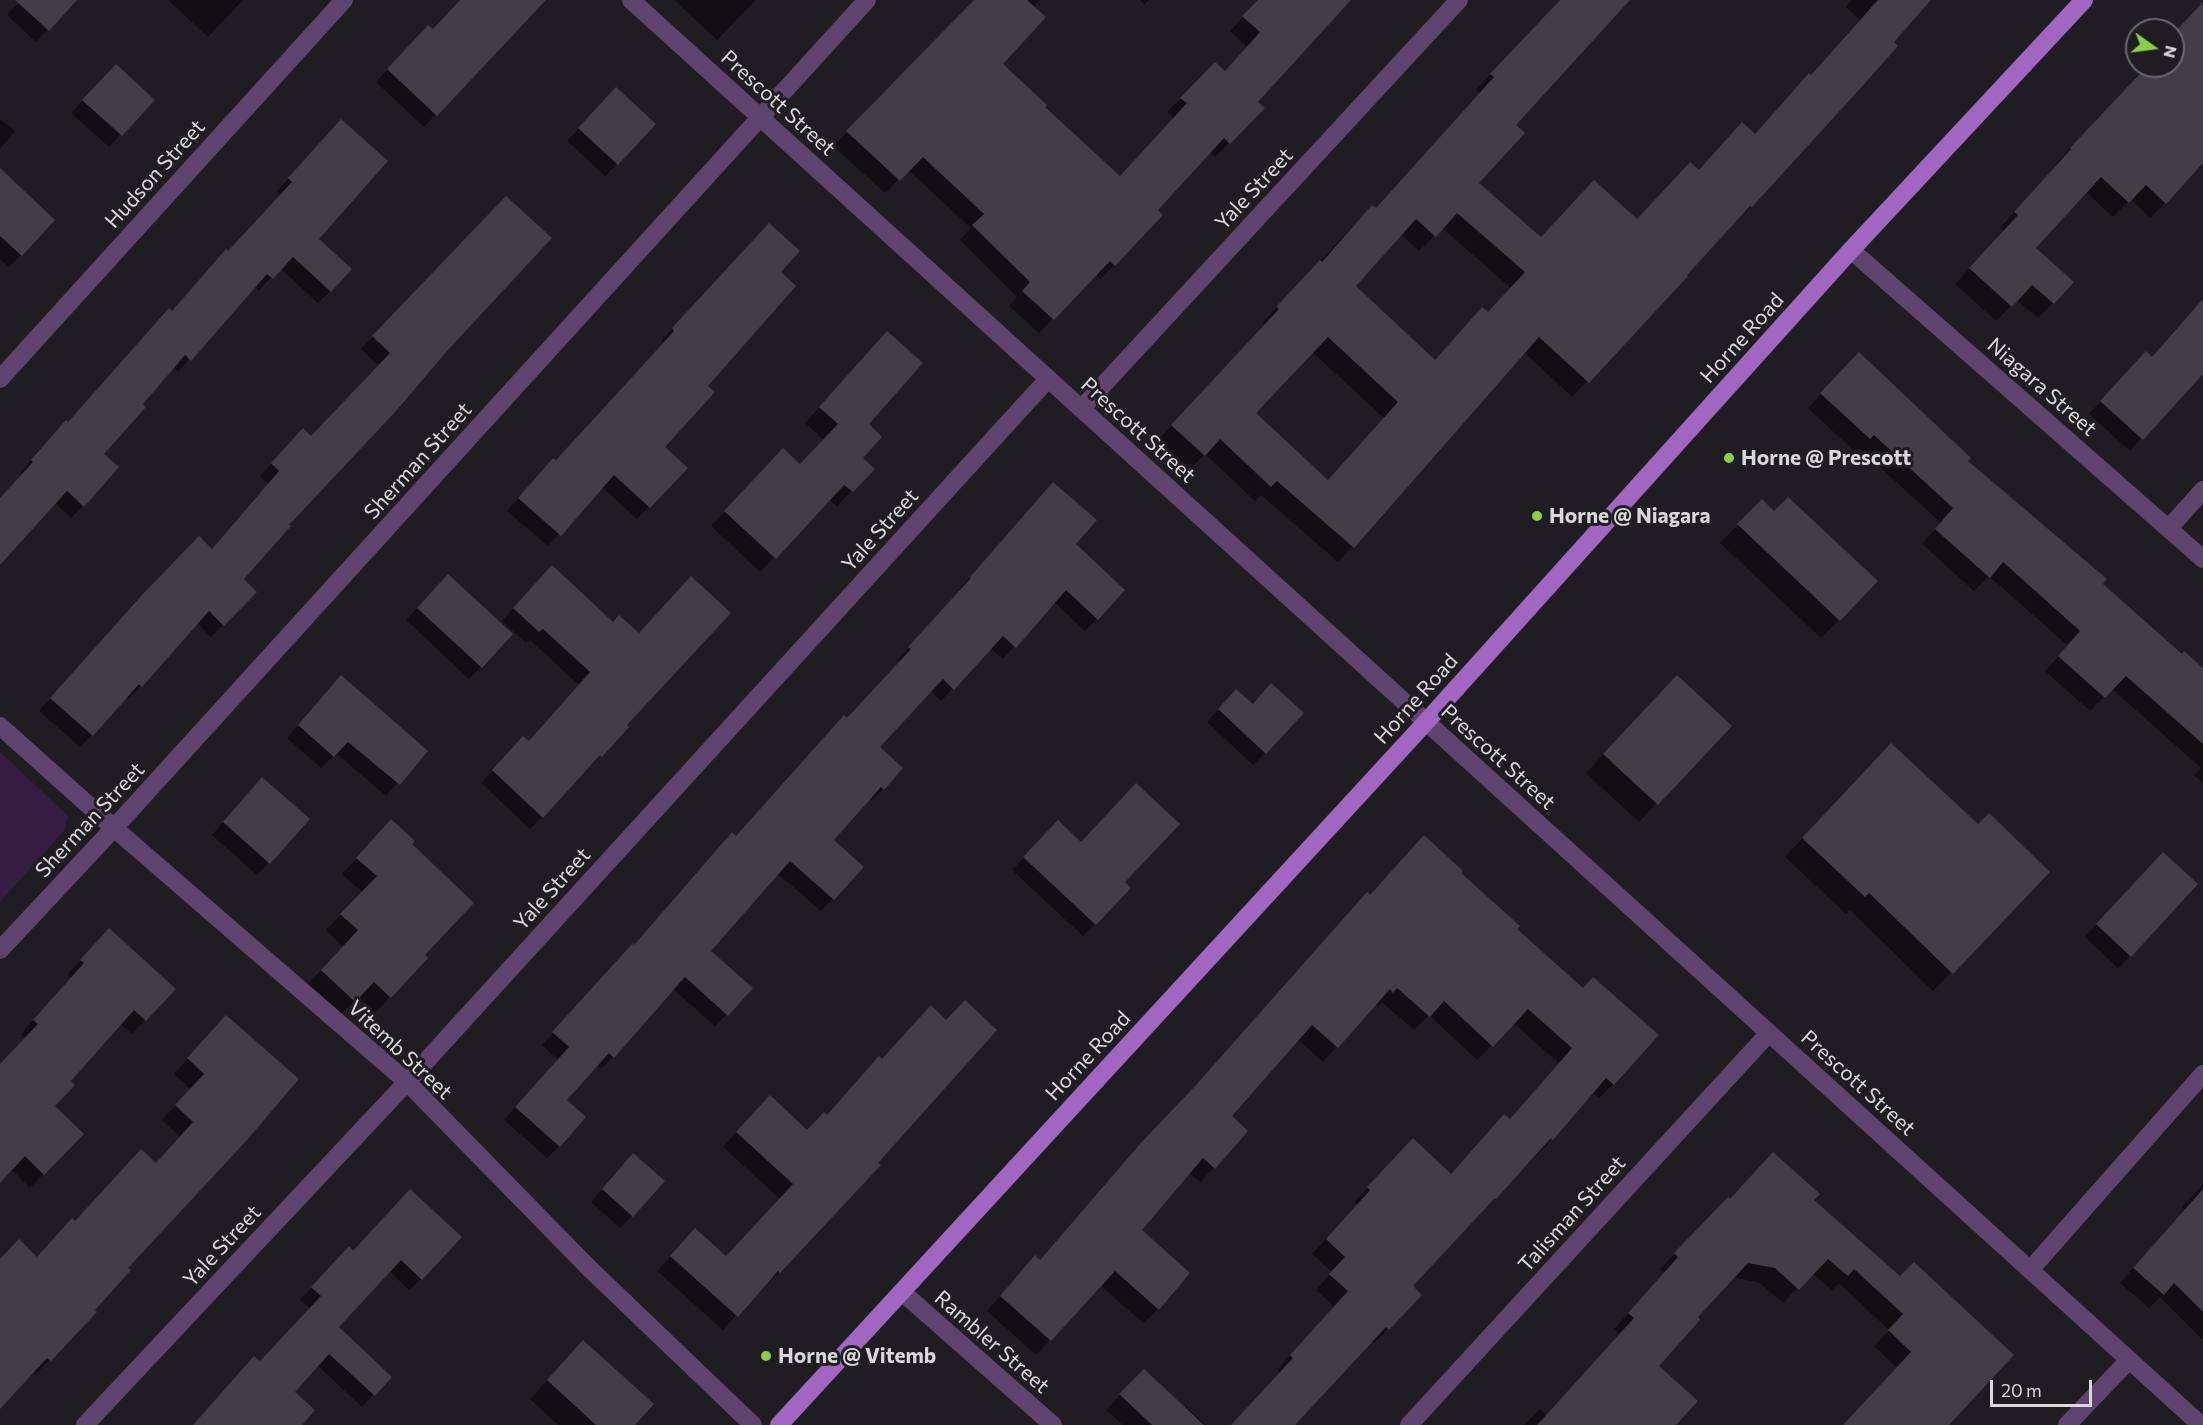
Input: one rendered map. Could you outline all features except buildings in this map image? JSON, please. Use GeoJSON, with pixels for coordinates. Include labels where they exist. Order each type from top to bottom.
{"type":"FeatureCollection","features":[{"type":"Feature","properties":{"kind":"main road","name":"Horne Road"},"geometry":{"type":"LineString","coordinates":[[779,1425],[1426,722],[1851,250],[2084,0]]}},
{"type":"Feature","properties":{"kind":"street","name":"Hudson Street"},"geometry":{"type":"LineString","coordinates":[[0,379],[344,0]]}},
{"type":"Feature","properties":{"kind":"street","name":"Prescott Street"},"geometry":{"type":"LineString","coordinates":[[631,0],[2201,1425]]}},
{"type":"Feature","properties":{"kind":"street","name":"Sherman Street"},"geometry":{"type":"LineString","coordinates":[[0,950],[114,828],[867,0]]}},
{"type":"Feature","properties":{"kind":"street","name":"Yale Street"},"geometry":{"type":"LineString","coordinates":[[1082,409],[1459,0]]}},
{"type":"Feature","properties":{"kind":"street","name":"Niagara Street"},"geometry":{"type":"LineString","coordinates":[[1851,250],[2203,559]]}},
{"type":"Feature","properties":{"kind":"street","name":"Yale Street"},"geometry":{"type":"LineString","coordinates":[[85,1425],[406,1082],[1048,379]]}},
{"type":"Feature","properties":{"kind":"street"},"geometry":{"type":"LineString","coordinates":[[2169,528],[2203,490]]}},
{"type":"Feature","properties":{"kind":"street","name":"Vitemb Street"},"geometry":{"type":"LineString","coordinates":[[0,726],[406,1082],[589,1268],[753,1425]]}},
{"type":"Feature","properties":{"kind":"street","name":"Talisman Street"},"geometry":{"type":"LineString","coordinates":[[1409,1425],[1769,1033]]}},
{"type":"Feature","properties":{"kind":"street"},"geometry":{"type":"LineString","coordinates":[[2030,1269],[2203,1074]]}},
{"type":"Feature","properties":{"kind":"street","name":"Rambler Street"},"geometry":{"type":"LineString","coordinates":[[902,1292],[1053,1425]]}},
{"type":"Feature","properties":{"kind":"street"},"geometry":{"type":"LineString","coordinates":[[2067,1425],[2129,1360]]}},
{"type":"Feature","properties":{"kind":"shaded area"},"geometry":{"type":"Polygon","coordinates":[[[0,752],[68,816],[64,831],[0,902],[0,752]]]}},
{"type":"Feature","properties":{"kind":"place","name":"Horne @ Prescott"},"geometry":{"type":"Point","coordinates":[1729,458]}},
{"type":"Feature","properties":{"kind":"place","name":"Horne @ Niagara"},"geometry":{"type":"Point","coordinates":[1537,516]}},
{"type":"Feature","properties":{"kind":"place","name":"Horne @ Vitemb"},"geometry":{"type":"Point","coordinates":[766,1356]}}]}
